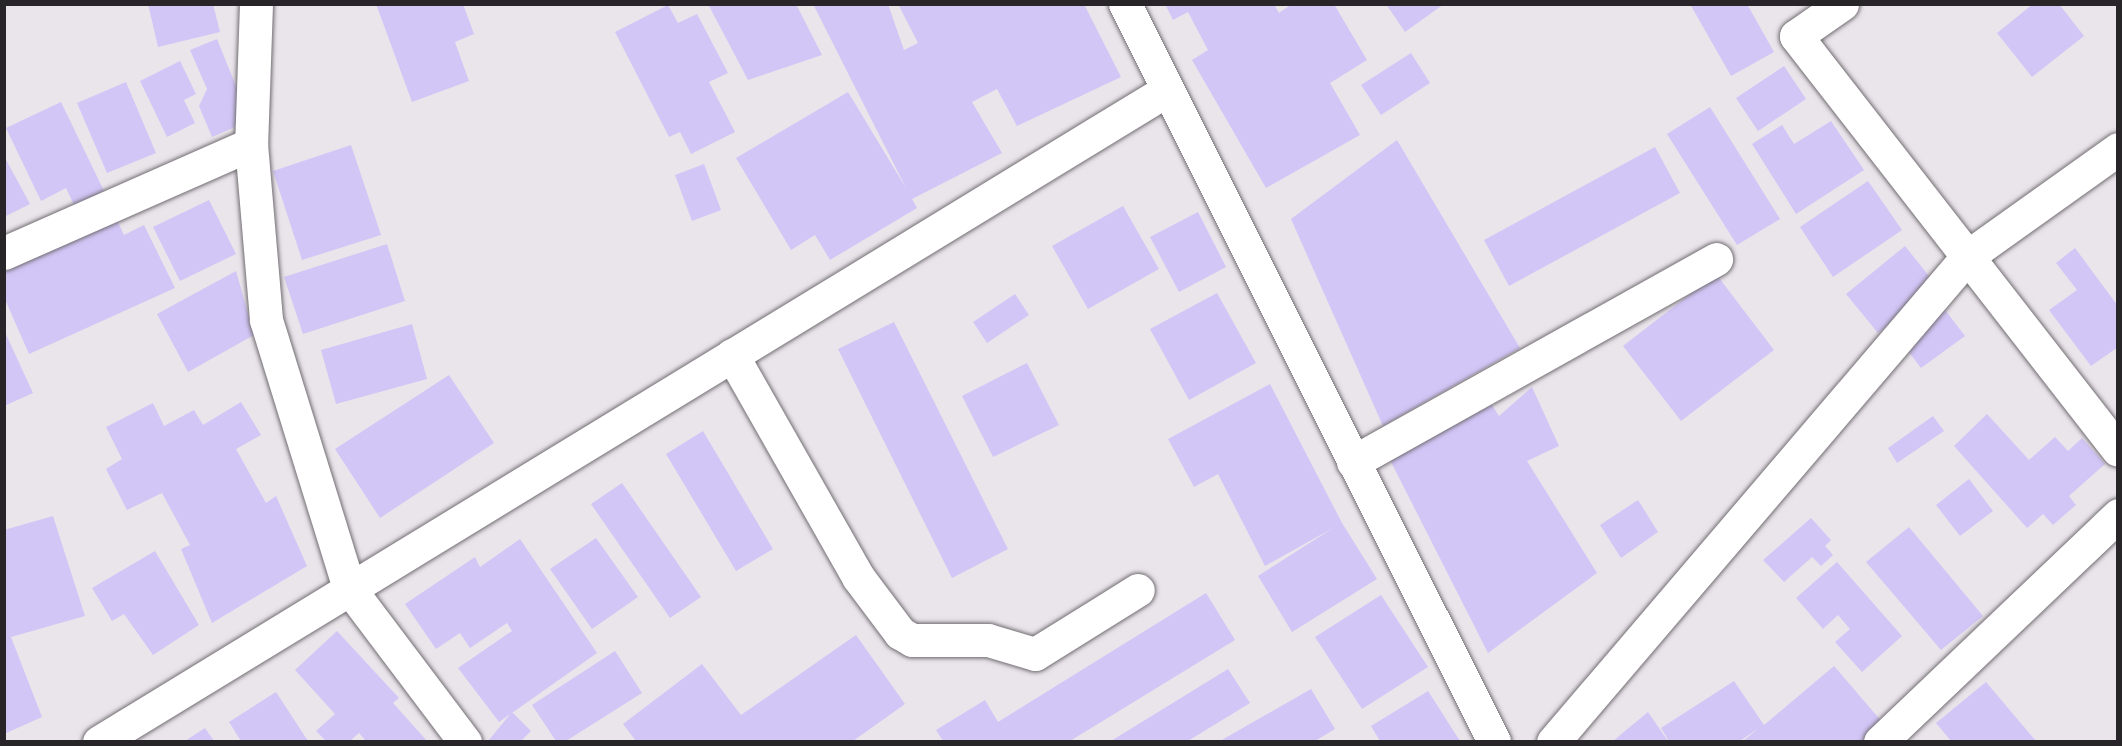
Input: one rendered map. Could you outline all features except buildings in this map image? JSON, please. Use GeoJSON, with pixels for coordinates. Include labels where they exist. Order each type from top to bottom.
{"type":"FeatureCollection","features":[{"type":"Feature","properties":{"kind":"street"},"geometry":{"type":"LineString","coordinates":[[256,4],[251,144],[266,320],[349,588],[465,741]]}},
{"type":"Feature","properties":{"kind":"street"},"geometry":{"type":"LineString","coordinates":[[1125,4],[1494,741]]}},
{"type":"Feature","properties":{"kind":"street"},"geometry":{"type":"LineString","coordinates":[[1842,4],[1796,36],[2118,450]]}},
{"type":"Feature","properties":{"kind":"street"},"geometry":{"type":"LineString","coordinates":[[99,741],[1167,90]]}},
{"type":"Feature","properties":{"kind":"street"},"geometry":{"type":"LineString","coordinates":[[4,253],[251,144]]}},
{"type":"Feature","properties":{"kind":"street"},"geometry":{"type":"LineString","coordinates":[[1553,741],[1968,256],[2118,149]]}},
{"type":"Feature","properties":{"kind":"street"},"geometry":{"type":"LineString","coordinates":[[1353,462],[1716,259]]}},
{"type":"Feature","properties":{"kind":"street"},"geometry":{"type":"LineString","coordinates":[[732,355],[858,577],[900,633],[912,640],[988,640],[1035,654],[1138,590]]}},
{"type":"Feature","properties":{"kind":"street"},"geometry":{"type":"LineString","coordinates":[[1880,741],[2118,514]]}}]}
